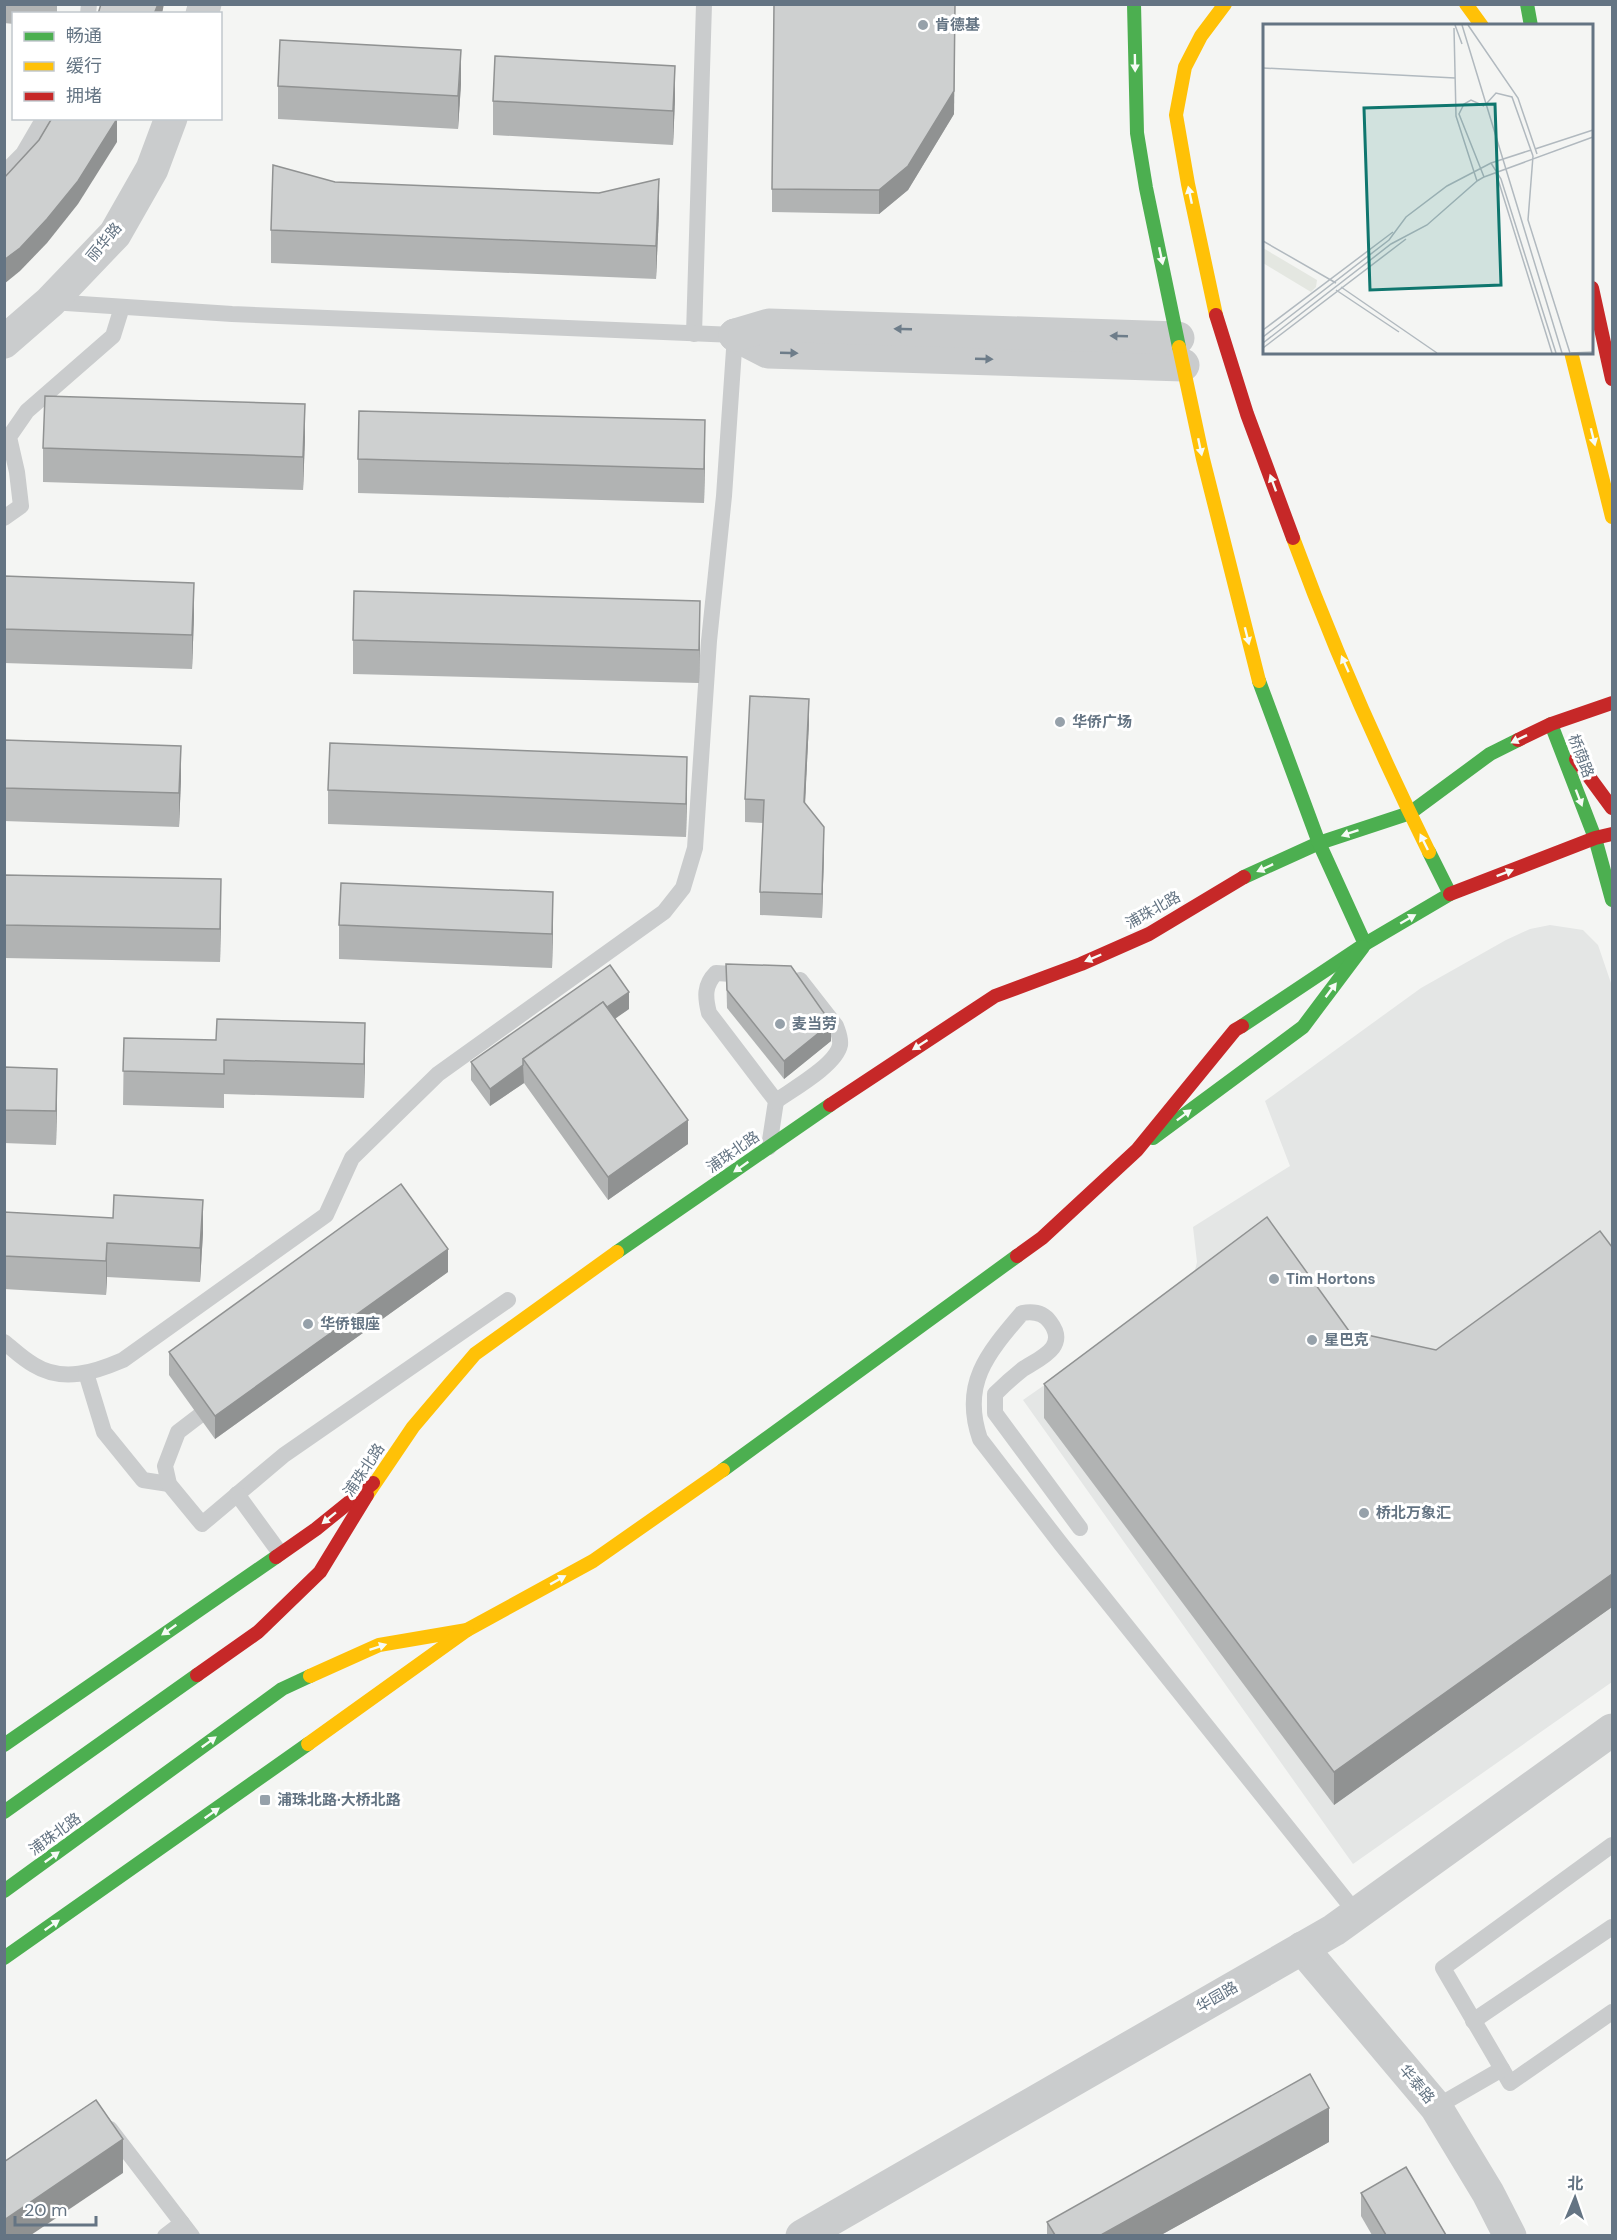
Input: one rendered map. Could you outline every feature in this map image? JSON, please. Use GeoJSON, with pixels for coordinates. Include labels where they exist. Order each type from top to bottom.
{"type":"FeatureCollection","features":[{"type":"Feature","properties":{"kind":"main road"},"geometry":{"type":"LineString","coordinates":[[1134,4],[1137,133],[1146,188],[1203,459],[1257,676],[1318,843],[1365,944],[1303,1027],[1137,1150]]}},
{"type":"Feature","properties":{"kind":"main road"},"geometry":{"type":"LineString","coordinates":[[1226,4],[1201,36],[1185,67],[1176,115],[1215,311],[1248,414],[1315,597],[1410,813],[1450,894]]}},
{"type":"Feature","properties":{"kind":"main road"},"geometry":{"type":"LineString","coordinates":[[1466,4],[1481,24]]}},
{"type":"Feature","properties":{"kind":"main road"},"geometry":{"type":"LineString","coordinates":[[1477,4],[1482,24]]}},
{"type":"Feature","properties":{"kind":"main road"},"geometry":{"type":"LineString","coordinates":[[1527,4],[1532,24]]}},
{"type":"Feature","properties":{"kind":"main road"},"geometry":{"type":"LineString","coordinates":[[1593,292],[1612,377]]}},
{"type":"Feature","properties":{"kind":"main road"},"geometry":{"type":"LineString","coordinates":[[1571,354],[1612,517]]}},
{"type":"Feature","properties":{"kind":"main road","name":"浦珠北路"},"geometry":{"type":"LineString","coordinates":[[4,1812],[258,1632],[320,1572],[375,1482],[413,1428],[475,1354],[551,1298],[769,1147],[890,1064],[996,996],[1081,964],[1149,934],[1238,880],[1318,843],[1410,813],[1490,754],[1551,724],[1612,703]]}},
{"type":"Feature","properties":{"kind":"main road","name":"桥荫路"},"geometry":{"type":"LineString","coordinates":[[1551,724],[1612,808]]}},
{"type":"Feature","properties":{"kind":"main road","name":"桥荫路"},"geometry":{"type":"LineString","coordinates":[[1551,724],[1595,838],[1612,900]]}},
{"type":"Feature","properties":{"kind":"main road","name":"浦珠北路"},"geometry":{"type":"LineString","coordinates":[[4,1891],[282,1689],[379,1645],[467,1630],[593,1561],[726,1468],[1042,1238],[1137,1150],[1235,1030],[1365,944],[1450,894],[1595,838],[1612,834]]}},
{"type":"Feature","properties":{"kind":"main road"},"geometry":{"type":"LineString","coordinates":[[4,1745],[316,1529],[375,1482]]}},
{"type":"Feature","properties":{"kind":"main road"},"geometry":{"type":"LineString","coordinates":[[4,1958],[467,1630]]}},
{"type":"Feature","properties":{"kind":"street","name":"丽华路"},"geometry":{"type":"LineString","coordinates":[[4,342],[50,302],[115,234],[152,169],[170,120]]}},
{"type":"Feature","properties":{"kind":"street"},"geometry":{"type":"LineString","coordinates":[[735,335],[769,325],[1180,351]]}},
{"type":"Feature","properties":{"kind":"street","name":"华园路"},"geometry":{"type":"LineString","coordinates":[[802,2235],[1302,1948],[1357,1914],[1612,1730]]}},
{"type":"Feature","properties":{"kind":"street","name":"华泰路"},"geometry":{"type":"LineString","coordinates":[[1302,1948],[1436,2107],[1488,2193],[1510,2235]]}},
{"type":"Feature","properties":{"kind":"lane"},"geometry":{"type":"LineString","coordinates":[[694,334],[704,4]]}},
{"type":"Feature","properties":{"kind":"lane"},"geometry":{"type":"LineString","coordinates":[[4,173],[23,154],[43,120]]}},
{"type":"Feature","properties":{"kind":"lane"},"geometry":{"type":"LineString","coordinates":[[4,1342],[34,1365],[49,1372],[74,1375],[97,1371],[123,1360],[326,1215],[352,1158],[438,1074],[664,912],[683,888],[695,848],[709,641],[724,496],[735,335],[244,315],[50,302]]}},
{"type":"Feature","properties":{"kind":"lane"},"geometry":{"type":"LineString","coordinates":[[4,518],[21,506],[17,472],[9,437],[27,411],[113,336],[122,307]]}},
{"type":"Feature","properties":{"kind":"lane"},"geometry":{"type":"LineString","coordinates":[[761,976],[716,974],[708,980],[706,993],[710,1012],[776,1101],[769,1147]]}},
{"type":"Feature","properties":{"kind":"lane"},"geometry":{"type":"LineString","coordinates":[[776,1101],[832,1061],[840,1045],[836,1026],[800,981],[794,977],[783,977]]}},
{"type":"Feature","properties":{"kind":"lane"},"geometry":{"type":"LineString","coordinates":[[212,1406],[178,1432],[165,1466],[169,1484],[202,1524],[284,1455],[508,1300]]}},
{"type":"Feature","properties":{"kind":"lane"},"geometry":{"type":"LineString","coordinates":[[1080,1528],[995,1413],[995,1394],[1033,1362],[1049,1354],[1056,1341],[1055,1328],[1047,1316],[1032,1311],[1022,1313],[992,1348],[973,1389],[973,1419],[980,1439],[1357,1914]]}},
{"type":"Feature","properties":{"kind":"lane"},"geometry":{"type":"LineString","coordinates":[[86,1373],[104,1432],[143,1480],[169,1484]]}},
{"type":"Feature","properties":{"kind":"lane"},"geometry":{"type":"LineString","coordinates":[[237,1494],[280,1553]]}},
{"type":"Feature","properties":{"kind":"lane"},"geometry":{"type":"LineString","coordinates":[[1612,1845],[1443,1968],[1510,2083],[1612,2012]]}},
{"type":"Feature","properties":{"kind":"lane"},"geometry":{"type":"LineString","coordinates":[[1473,2021],[1612,1927]]}},
{"type":"Feature","properties":{"kind":"lane"},"geometry":{"type":"LineString","coordinates":[[1436,2107],[1502,2069]]}},
{"type":"Feature","properties":{"kind":"lane"},"geometry":{"type":"LineString","coordinates":[[99,2114],[187,2229],[165,2235]]}},
{"type":"Feature","properties":{"kind":"shaded area"},"geometry":{"type":"Polygon","coordinates":[[[1550,925],[1583,930],[1598,945],[1612,986],[1612,1682],[1353,1864],[1023,1400],[1192,1282],[1197,1262],[1193,1227],[1290,1166],[1265,1101],[1421,988],[1506,940],[1530,929],[1550,925]]]}},
{"type":"Feature","properties":{"kind":"building"},"geometry":{"type":"Polygon","coordinates":[[[101,4],[158,4],[155,12],[99,12],[101,4]]]}},
{"type":"Feature","properties":{"kind":"building"},"geometry":{"type":"Polygon","coordinates":[[[774,4],[955,4],[954,91],[908,166],[879,190],[772,189],[774,4]]]}},
{"type":"Feature","properties":{"kind":"building"},"geometry":{"type":"Polygon","coordinates":[[[280,40],[461,50],[458,96],[278,86],[280,40]]]}},
{"type":"Feature","properties":{"kind":"building"},"geometry":{"type":"Polygon","coordinates":[[[495,56],[675,66],[673,111],[493,101],[495,56]]]}},
{"type":"Feature","properties":{"kind":"building"},"geometry":{"type":"Polygon","coordinates":[[[51,120],[116,120],[78,181],[20,248],[4,260],[4,178],[39,140],[51,120]]]}},
{"type":"Feature","properties":{"kind":"building"},"geometry":{"type":"Polygon","coordinates":[[[273,165],[335,182],[599,193],[659,179],[656,246],[271,230],[273,165]]]}},
{"type":"Feature","properties":{"kind":"building"},"geometry":{"type":"Polygon","coordinates":[[[45,396],[305,404],[303,457],[43,448],[45,396]]]}},
{"type":"Feature","properties":{"kind":"building"},"geometry":{"type":"Polygon","coordinates":[[[359,411],[705,420],[704,469],[358,459],[359,411]]]}},
{"type":"Feature","properties":{"kind":"building"},"geometry":{"type":"Polygon","coordinates":[[[4,576],[194,583],[192,635],[4,629],[4,576]]]}},
{"type":"Feature","properties":{"kind":"building"},"geometry":{"type":"Polygon","coordinates":[[[354,591],[700,601],[699,650],[353,640],[354,591]]]}},
{"type":"Feature","properties":{"kind":"building"},"geometry":{"type":"Polygon","coordinates":[[[750,696],[809,699],[804,802],[824,827],[822,894],[760,892],[764,800],[745,799],[750,696]]]}},
{"type":"Feature","properties":{"kind":"building"},"geometry":{"type":"Polygon","coordinates":[[[4,740],[181,746],[179,793],[4,788],[4,740]]]}},
{"type":"Feature","properties":{"kind":"building"},"geometry":{"type":"Polygon","coordinates":[[[330,743],[687,757],[686,804],[328,790],[330,743]]]}},
{"type":"Feature","properties":{"kind":"building"},"geometry":{"type":"Polygon","coordinates":[[[4,875],[221,879],[220,929],[4,925],[4,875]]]}},
{"type":"Feature","properties":{"kind":"building"},"geometry":{"type":"Polygon","coordinates":[[[341,883],[553,892],[552,934],[339,925],[341,883]]]}},
{"type":"Feature","properties":{"kind":"building","name":"麦当劳"},"geometry":{"type":"Polygon","coordinates":[[[726,964],[791,966],[831,1023],[784,1061],[727,990],[726,964]]]}},
{"type":"Feature","properties":{"kind":"building"},"geometry":{"type":"Polygon","coordinates":[[[610,965],[629,992],[607,1007],[603,1002],[523,1059],[523,1065],[490,1089],[471,1062],[610,965]]]}},
{"type":"Feature","properties":{"kind":"building"},"geometry":{"type":"Polygon","coordinates":[[[603,1002],[688,1120],[608,1177],[523,1059],[603,1002]]]}},
{"type":"Feature","properties":{"kind":"building"},"geometry":{"type":"Polygon","coordinates":[[[217,1019],[365,1023],[364,1064],[224,1060],[224,1074],[123,1071],[124,1038],[216,1040],[217,1019]]]}},
{"type":"Feature","properties":{"kind":"building"},"geometry":{"type":"Polygon","coordinates":[[[4,1067],[57,1069],[56,1111],[4,1110],[4,1067]]]}},
{"type":"Feature","properties":{"kind":"building","name":"华侨银座"},"geometry":{"type":"Polygon","coordinates":[[[401,1184],[448,1249],[215,1416],[169,1352],[401,1184]]]}},
{"type":"Feature","properties":{"kind":"building"},"geometry":{"type":"Polygon","coordinates":[[[114,1195],[203,1200],[200,1248],[107,1243],[106,1261],[4,1256],[4,1212],[113,1218],[114,1195]]]}},
{"type":"Feature","properties":{"kind":"building","name":"桥北万象汇"},"geometry":{"type":"Polygon","coordinates":[[[1267,1217],[1349,1331],[1436,1350],[1600,1231],[1612,1247],[1612,1574],[1334,1772],[1044,1384],[1267,1217]]]}},
{"type":"Feature","properties":{"kind":"building"},"geometry":{"type":"Polygon","coordinates":[[[1310,2074],[1329,2108],[1101,2235],[1055,2235],[1047,2222],[1310,2074]]]}},
{"type":"Feature","properties":{"kind":"building"},"geometry":{"type":"Polygon","coordinates":[[[96,2100],[123,2139],[4,2220],[4,2162],[96,2100]]]}},
{"type":"Feature","properties":{"kind":"building"},"geometry":{"type":"Polygon","coordinates":[[[1406,2167],[1446,2235],[1386,2235],[1361,2193],[1406,2167]]]}},
{"type":"Feature","properties":{"kind":"traffic: fast"},"geometry":{"type":"LineString","coordinates":[[1134,4],[1137,133],[1179,347]]}},
{"type":"Feature","properties":{"kind":"traffic: fast"},"geometry":{"type":"LineString","coordinates":[[1527,4],[1531,24]]}},
{"type":"Feature","properties":{"kind":"traffic: fast"},"geometry":{"type":"LineString","coordinates":[[1242,1026],[1365,944],[1319,843],[1259,681]]}},
{"type":"Feature","properties":{"kind":"traffic: fast"},"geometry":{"type":"LineString","coordinates":[[1551,724],[1595,838],[1612,900]]}},
{"type":"Feature","properties":{"kind":"traffic: fast"},"geometry":{"type":"LineString","coordinates":[[1244,877],[1319,843],[1410,813],[1490,754],[1518,740]]}},
{"type":"Feature","properties":{"kind":"traffic: fast"},"geometry":{"type":"LineString","coordinates":[[1365,944],[1450,894],[1429,852]]}},
{"type":"Feature","properties":{"kind":"traffic: fast"},"geometry":{"type":"LineString","coordinates":[[1153,1138],[1303,1027],[1363,947]]}},
{"type":"Feature","properties":{"kind":"traffic: fast"},"geometry":{"type":"LineString","coordinates":[[617,1252],[830,1105]]}},
{"type":"Feature","properties":{"kind":"traffic: fast"},"geometry":{"type":"LineString","coordinates":[[723,1470],[1017,1256]]}},
{"type":"Feature","properties":{"kind":"traffic: fast"},"geometry":{"type":"LineString","coordinates":[[4,1745],[276,1557]]}},
{"type":"Feature","properties":{"kind":"traffic: fast"},"geometry":{"type":"LineString","coordinates":[[4,1812],[197,1675]]}},
{"type":"Feature","properties":{"kind":"traffic: fast"},"geometry":{"type":"LineString","coordinates":[[4,1891],[282,1689],[310,1676]]}},
{"type":"Feature","properties":{"kind":"traffic: fast"},"geometry":{"type":"LineString","coordinates":[[4,1958],[308,1744]]}},
{"type":"Feature","properties":{"kind":"traffic: slow"},"geometry":{"type":"LineString","coordinates":[[1216,315],[1176,115],[1185,67],[1201,36],[1225,4]]}},
{"type":"Feature","properties":{"kind":"traffic: slow"},"geometry":{"type":"LineString","coordinates":[[1466,4],[1481,24]]}},
{"type":"Feature","properties":{"kind":"traffic: slow"},"geometry":{"type":"LineString","coordinates":[[1179,347],[1203,459],[1259,681]]}},
{"type":"Feature","properties":{"kind":"traffic: slow"},"geometry":{"type":"LineString","coordinates":[[1571,354],[1612,517]]}},
{"type":"Feature","properties":{"kind":"traffic: slow"},"geometry":{"type":"LineString","coordinates":[[1293,538],[1357,697],[1429,852]]}},
{"type":"Feature","properties":{"kind":"traffic: slow"},"geometry":{"type":"LineString","coordinates":[[367,1495],[413,1427],[475,1354],[617,1252]]}},
{"type":"Feature","properties":{"kind":"traffic: slow"},"geometry":{"type":"LineString","coordinates":[[310,1676],[379,1645],[467,1630],[593,1561],[723,1470]]}},
{"type":"Feature","properties":{"kind":"traffic: slow"},"geometry":{"type":"LineString","coordinates":[[308,1744],[467,1630]]}},
{"type":"Feature","properties":{"kind":"traffic: jam"},"geometry":{"type":"LineString","coordinates":[[1593,293],[1612,379]]}},
{"type":"Feature","properties":{"kind":"traffic: jam"},"geometry":{"type":"LineString","coordinates":[[1216,315],[1247,414],[1293,538]]}},
{"type":"Feature","properties":{"kind":"traffic: jam"},"geometry":{"type":"LineString","coordinates":[[1518,740],[1551,724],[1612,703]]}},
{"type":"Feature","properties":{"kind":"traffic: jam"},"geometry":{"type":"LineString","coordinates":[[1576,759],[1612,808]]}},
{"type":"Feature","properties":{"kind":"traffic: jam"},"geometry":{"type":"LineString","coordinates":[[1450,894],[1595,838],[1612,834]]}},
{"type":"Feature","properties":{"kind":"traffic: jam"},"geometry":{"type":"LineString","coordinates":[[830,1105],[995,996],[1081,964],[1149,934],[1244,877]]}},
{"type":"Feature","properties":{"kind":"traffic: jam"},"geometry":{"type":"LineString","coordinates":[[1017,1256],[1042,1238],[1137,1150],[1235,1030],[1242,1026]]}},
{"type":"Feature","properties":{"kind":"traffic: jam"},"geometry":{"type":"LineString","coordinates":[[276,1557],[316,1529],[373,1483]]}},
{"type":"Feature","properties":{"kind":"traffic: jam"},"geometry":{"type":"LineString","coordinates":[[197,1675],[258,1632],[320,1572],[367,1495]]}},
{"type":"Feature","properties":{"kind":"place","name":"肯德基"},"geometry":{"type":"Point","coordinates":[923,25]}},
{"type":"Feature","properties":{"kind":"place","name":"华侨广场"},"geometry":{"type":"Point","coordinates":[1060,722]}},
{"type":"Feature","properties":{"kind":"place","name":"麦当劳"},"geometry":{"type":"Point","coordinates":[780,1024]}},
{"type":"Feature","properties":{"kind":"place","name":"Tim Hortons"},"geometry":{"type":"Point","coordinates":[1274,1279]}},
{"type":"Feature","properties":{"kind":"place","name":"华侨银座"},"geometry":{"type":"Point","coordinates":[308,1324]}},
{"type":"Feature","properties":{"kind":"place","name":"星巴克"},"geometry":{"type":"Point","coordinates":[1312,1340]}},
{"type":"Feature","properties":{"kind":"place","name":"桥北万象汇"},"geometry":{"type":"Point","coordinates":[1364,1513]}},
{"type":"Feature","properties":{"kind":"place","name":"浦珠北路·大桥北路"},"geometry":{"type":"Point","coordinates":[265,1800]}}]}
